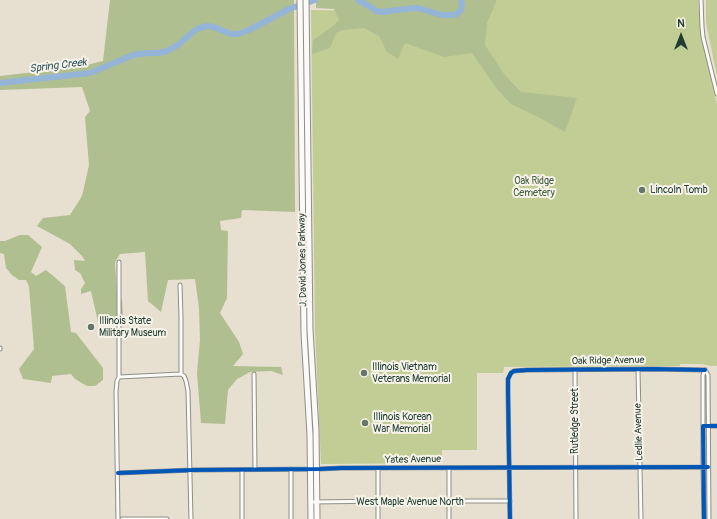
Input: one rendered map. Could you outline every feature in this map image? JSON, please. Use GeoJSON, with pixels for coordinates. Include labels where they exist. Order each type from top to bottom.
{"type":"FeatureCollection","features":[{"type":"Feature","properties":{"kind":"main road","name":"J. David Jones Parkway"},"geometry":{"type":"LineString","coordinates":[[300,0],[304,333],[309,421],[311,519]]}},
{"type":"Feature","properties":{"kind":"main road","name":"J. David Jones Parkway"},"geometry":{"type":"LineString","coordinates":[[306,0],[310,330],[316,432],[317,519]]}},
{"type":"Feature","properties":{"kind":"street"},"geometry":{"type":"LineString","coordinates":[[701,0],[702,32],[717,94]]}},
{"type":"Feature","properties":{"kind":"street"},"geometry":{"type":"LineString","coordinates":[[118,519],[116,392],[119,377],[119,262]]}},
{"type":"Feature","properties":{"kind":"street"},"geometry":{"type":"LineString","coordinates":[[180,285],[181,374],[184,376],[188,391],[191,519]]}},
{"type":"Feature","properties":{"kind":"street","name":"Oak Ridge Avenue"},"geometry":{"type":"LineString","coordinates":[[509,468],[508,376],[514,371],[638,369],[705,370]]}},
{"type":"Feature","properties":{"kind":"street","name":"Ledlie Avenue"},"geometry":{"type":"LineString","coordinates":[[638,369],[641,519]]}},
{"type":"Feature","properties":{"kind":"street","name":"Rutledge Street"},"geometry":{"type":"LineString","coordinates":[[575,370],[576,519]]}},
{"type":"Feature","properties":{"kind":"street"},"geometry":{"type":"LineString","coordinates":[[704,519],[703,375],[705,370]]}},
{"type":"Feature","properties":{"kind":"street"},"geometry":{"type":"LineString","coordinates":[[705,370],[708,375],[709,519]]}},
{"type":"Feature","properties":{"kind":"street"},"geometry":{"type":"LineString","coordinates":[[119,377],[181,374]]}},
{"type":"Feature","properties":{"kind":"street"},"geometry":{"type":"LineString","coordinates":[[254,374],[255,470]]}},
{"type":"Feature","properties":{"kind":"street"},"geometry":{"type":"LineString","coordinates":[[703,426],[717,426]]}},
{"type":"Feature","properties":{"kind":"street","name":"Yates Avenue"},"geometry":{"type":"LineString","coordinates":[[118,473],[190,470],[378,468],[708,467]]}},
{"type":"Feature","properties":{"kind":"street"},"geometry":{"type":"LineString","coordinates":[[378,468],[378,519]]}},
{"type":"Feature","properties":{"kind":"street"},"geometry":{"type":"LineString","coordinates":[[449,468],[449,519]]}},
{"type":"Feature","properties":{"kind":"street"},"geometry":{"type":"LineString","coordinates":[[509,468],[510,519]]}},
{"type":"Feature","properties":{"kind":"street"},"geometry":{"type":"LineString","coordinates":[[291,469],[291,519]]}},
{"type":"Feature","properties":{"kind":"street"},"geometry":{"type":"LineString","coordinates":[[242,470],[242,519]]}},
{"type":"Feature","properties":{"kind":"street","name":"West Maple Avenue North"},"geometry":{"type":"LineString","coordinates":[[311,502],[510,501]]}},
{"type":"Feature","properties":{"kind":"street"},"geometry":{"type":"LineString","coordinates":[[703,502],[709,502]]}},
{"type":"Feature","properties":{"kind":"street"},"geometry":{"type":"LineString","coordinates":[[122,519],[167,519]]}},
{"type":"Feature","properties":{"kind":"green space"},"geometry":{"type":"Polygon","coordinates":[[[110,0],[294,0],[295,212],[242,210],[241,218],[220,221],[221,230],[228,231],[227,298],[220,313],[239,342],[243,354],[233,366],[281,367],[283,375],[271,371],[250,372],[237,379],[228,390],[225,424],[201,423],[197,373],[200,340],[199,308],[195,279],[168,280],[161,312],[148,301],[145,252],[120,254],[115,262],[117,294],[122,300],[123,316],[104,324],[98,322],[91,291],[81,294],[81,289],[85,283],[80,273],[75,270],[74,260],[85,261],[82,256],[70,244],[37,226],[43,218],[70,215],[82,196],[89,165],[85,117],[90,111],[82,87],[0,90],[0,76],[78,67],[103,61],[110,0]]]}},
{"type":"Feature","properties":{"kind":"green space"},"geometry":{"type":"Polygon","coordinates":[[[316,0],[497,0],[487,23],[485,45],[504,74],[521,92],[577,98],[565,132],[511,104],[497,89],[472,53],[444,57],[405,43],[398,59],[387,52],[379,36],[364,28],[343,30],[336,33],[330,48],[312,54],[313,40],[339,20],[334,9],[316,8],[316,0]]]}},
{"type":"Feature","properties":{"kind":"green space","name":"Oak Ridge Cemetery"},"geometry":{"type":"Polygon","coordinates":[[[497,0],[698,0],[702,41],[717,104],[717,366],[680,364],[680,366],[504,367],[503,373],[477,373],[477,450],[442,450],[442,463],[321,464],[315,330],[311,10],[491,12],[497,0]]]}},
{"type":"Feature","properties":{"kind":"green space"},"geometry":{"type":"Polygon","coordinates":[[[706,0],[717,0],[717,76],[706,23],[706,0]]]}},
{"type":"Feature","properties":{"kind":"green space"},"geometry":{"type":"Polygon","coordinates":[[[20,235],[28,235],[42,247],[31,272],[36,276],[46,270],[65,286],[71,332],[76,333],[103,368],[103,380],[95,386],[87,386],[75,379],[71,374],[52,376],[51,383],[23,379],[19,369],[34,349],[29,286],[26,280],[19,280],[12,275],[6,268],[4,254],[0,253],[0,241],[5,241],[20,235]]]}},
{"type":"Feature","properties":{"kind":"waterway","name":"Spring Creek"},"geometry":{"type":"LineString","coordinates":[[0,83],[90,73],[133,55],[167,51],[178,45],[199,28],[208,26],[231,34],[238,34],[249,30],[289,9],[315,0]]}},
{"type":"Feature","properties":{"kind":"waterway","name":"Spring Creek"},"geometry":{"type":"LineString","coordinates":[[358,0],[376,11],[382,12],[418,8],[441,15],[457,14],[461,10],[461,0]]}},
{"type":"Feature","properties":{"kind":"cycle path"},"geometry":{"type":"LineString","coordinates":[[510,519],[508,379],[511,373],[514,371],[527,370],[705,370]]}},
{"type":"Feature","properties":{"kind":"cycle path"},"geometry":{"type":"LineString","coordinates":[[704,519],[703,426],[717,426]]}},
{"type":"Feature","properties":{"kind":"cycle path"},"geometry":{"type":"LineString","coordinates":[[118,473],[193,470],[341,468],[708,467]]}},
{"type":"Feature","properties":{"kind":"place","name":"Lincoln Tomb"},"geometry":{"type":"Point","coordinates":[642,190]}},
{"type":"Feature","properties":{"kind":"place","name":"Illinois State Military Museum"},"geometry":{"type":"Point","coordinates":[91,327]}},
{"type":"Feature","properties":{"kind":"place","name":"Illinois Vietnam Veterans Memorial"},"geometry":{"type":"Point","coordinates":[364,373]}},
{"type":"Feature","properties":{"kind":"place","name":"Illinois Korean War Memorial"},"geometry":{"type":"Point","coordinates":[365,423]}}]}
